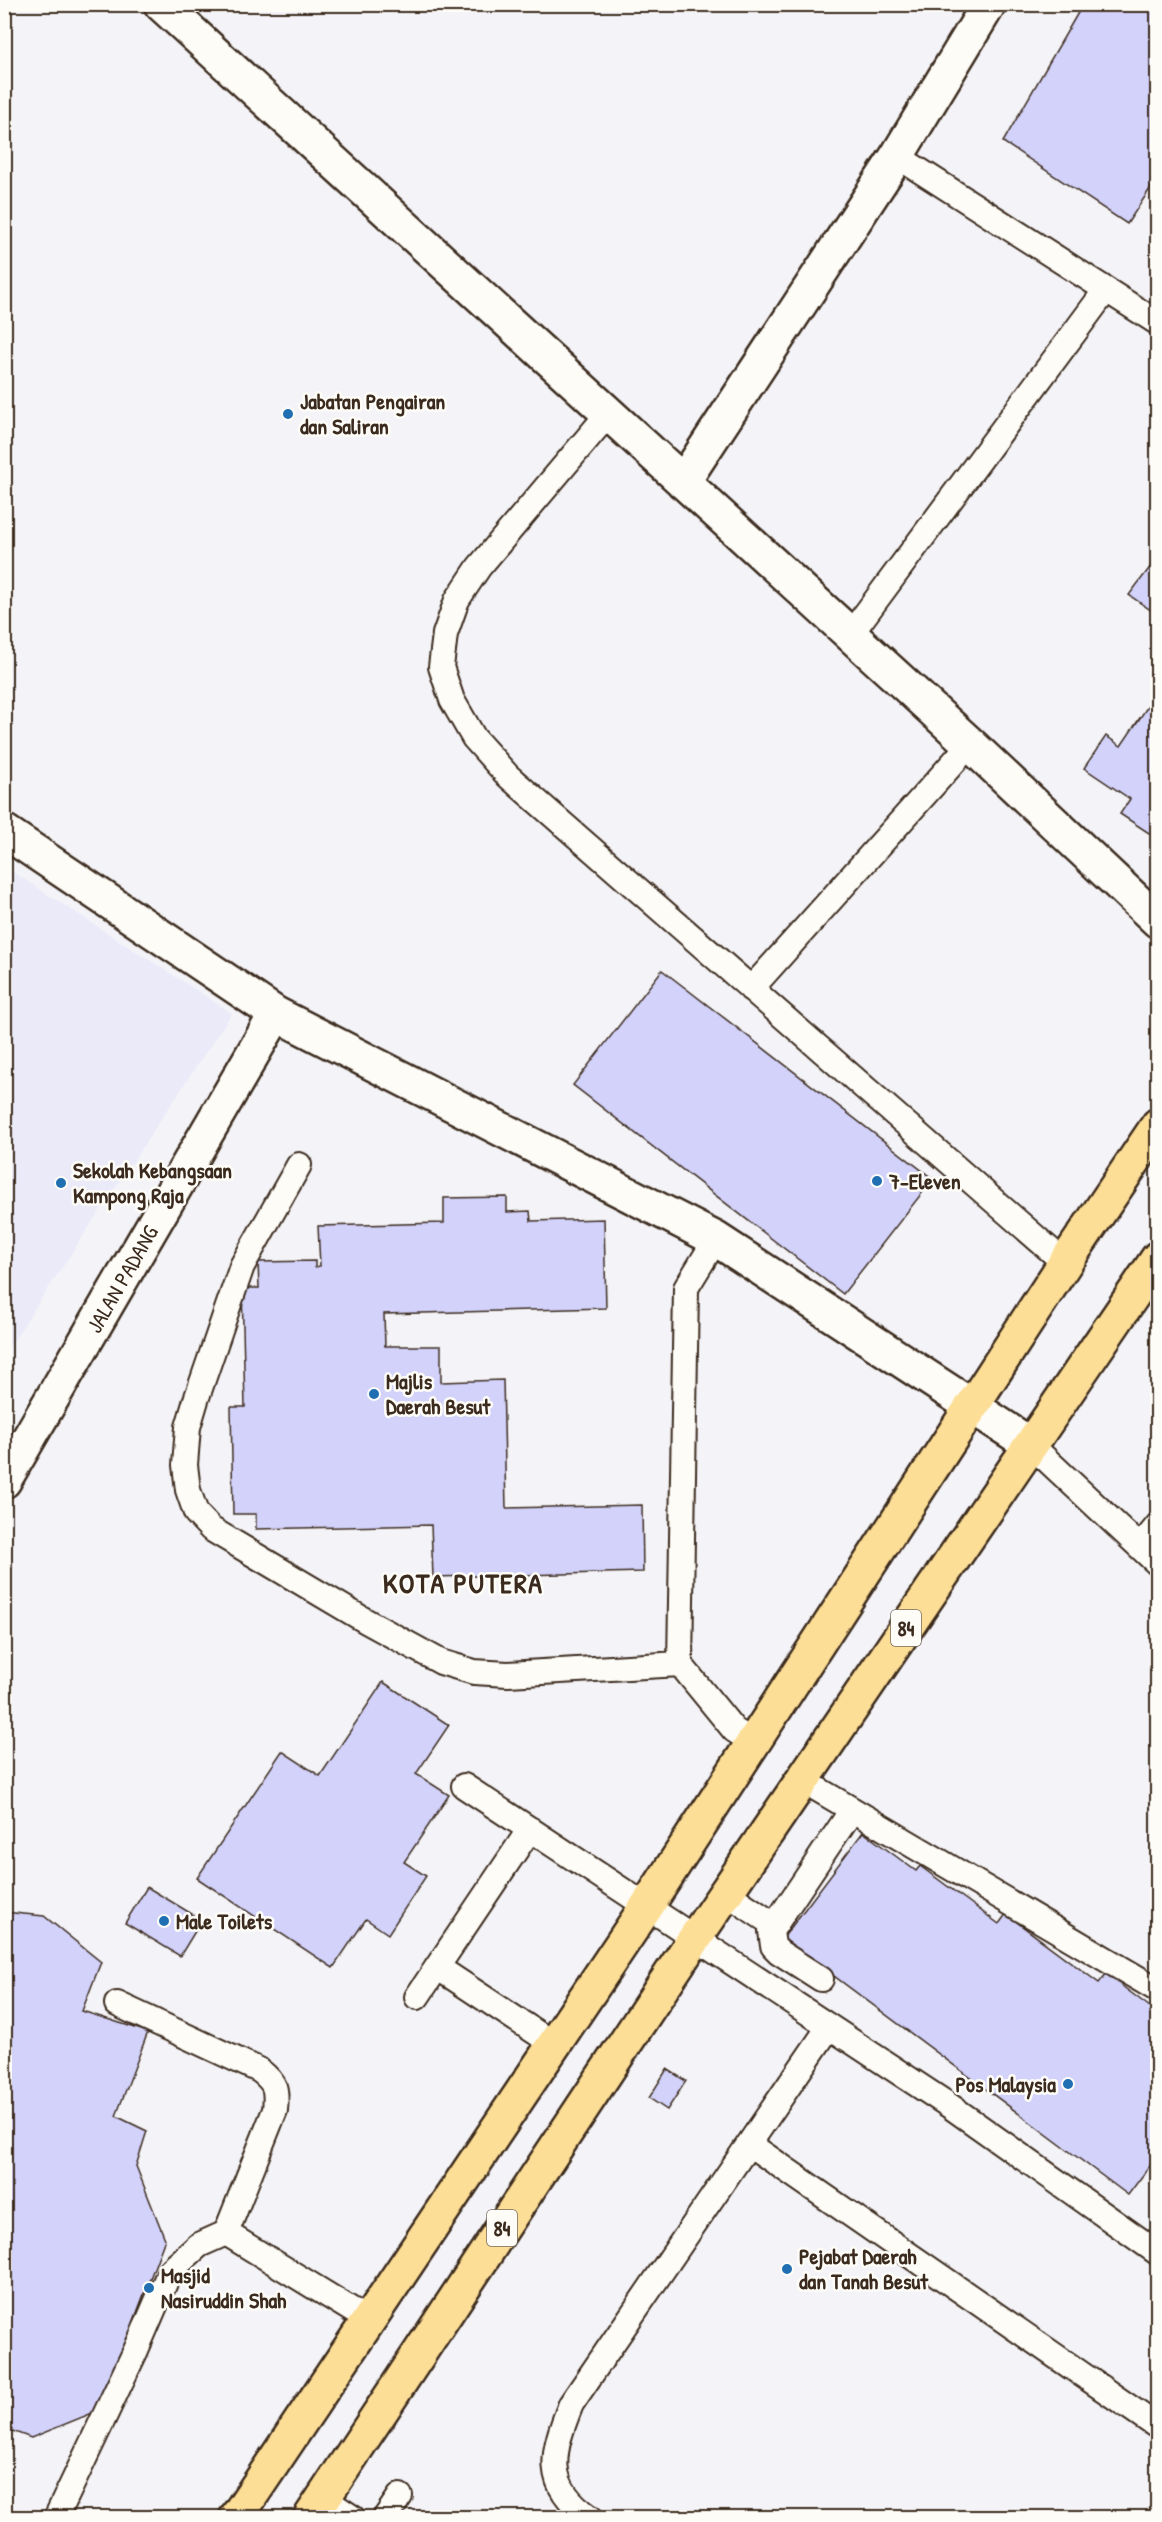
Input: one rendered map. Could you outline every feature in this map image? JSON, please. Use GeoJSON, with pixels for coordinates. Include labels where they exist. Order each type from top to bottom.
{"type":"FeatureCollection","features":[{"type":"Feature","properties":{"kind":"main road"},"geometry":{"type":"LineString","coordinates":[[236,2517],[555,2045],[1065,1263],[1158,1125]]}},
{"type":"Feature","properties":{"kind":"main road","name":"84"},"geometry":{"type":"LineString","coordinates":[[317,2508],[725,1892],[1158,1258]]}},
{"type":"Feature","properties":{"kind":"street"},"geometry":{"type":"LineString","coordinates":[[161,4],[970,744],[1158,921]]}},
{"type":"Feature","properties":{"kind":"street"},"geometry":{"type":"LineString","coordinates":[[683,482],[897,156],[989,4]]}},
{"type":"Feature","properties":{"kind":"street"},"geometry":{"type":"LineString","coordinates":[[4,831],[276,1014],[716,1239],[1031,1444]]}},
{"type":"Feature","properties":{"kind":"street","name":"JALAN PADANG"},"geometry":{"type":"LineString","coordinates":[[4,1481],[276,1014]]}},
{"type":"Feature","properties":{"kind":"lane"},"geometry":{"type":"LineString","coordinates":[[897,156],[1158,323]]}},
{"type":"Feature","properties":{"kind":"lane"},"geometry":{"type":"LineString","coordinates":[[850,636],[1106,290]]}},
{"type":"Feature","properties":{"kind":"lane"},"geometry":{"type":"LineString","coordinates":[[608,414],[480,567],[457,600],[445,634],[441,667],[452,700],[474,738],[508,776],[1065,1263]]}},
{"type":"Feature","properties":{"kind":"lane"},"geometry":{"type":"LineString","coordinates":[[751,989],[970,744]]}},
{"type":"Feature","properties":{"kind":"lane"},"geometry":{"type":"LineString","coordinates":[[300,1165],[242,1266],[195,1400],[188,1427],[185,1465],[188,1490],[196,1513],[211,1529],[366,1621],[441,1662],[474,1672],[508,1674],[680,1664]]}},
{"type":"Feature","properties":{"kind":"lane"},"geometry":{"type":"LineString","coordinates":[[716,1239],[686,1288],[680,1664],[734,1730],[753,1742]]}},
{"type":"Feature","properties":{"kind":"lane"},"geometry":{"type":"LineString","coordinates":[[1031,1444],[1158,1564]]}},
{"type":"Feature","properties":{"kind":"lane"},"geometry":{"type":"LineString","coordinates":[[1140,1547],[1158,1525]]}},
{"type":"Feature","properties":{"kind":"lane"},"geometry":{"type":"LineString","coordinates":[[802,1780],[1158,1990]]}},
{"type":"Feature","properties":{"kind":"lane"},"geometry":{"type":"LineString","coordinates":[[464,1786],[950,2106],[1158,2253]]}},
{"type":"Feature","properties":{"kind":"lane"},"geometry":{"type":"LineString","coordinates":[[821,1979],[774,1946],[771,1938],[774,1925],[852,1810]]}},
{"type":"Feature","properties":{"kind":"lane"},"geometry":{"type":"LineString","coordinates":[[417,1997],[530,1829]]}},
{"type":"Feature","properties":{"kind":"lane"},"geometry":{"type":"LineString","coordinates":[[725,1892],[774,1925]]}},
{"type":"Feature","properties":{"kind":"lane"},"geometry":{"type":"LineString","coordinates":[[437,1967],[555,2045]]}},
{"type":"Feature","properties":{"kind":"lane"},"geometry":{"type":"LineString","coordinates":[[56,2517],[136,2350],[170,2271],[199,2245],[226,2233],[275,2110],[277,2094],[272,2080],[259,2070],[117,2004]]}},
{"type":"Feature","properties":{"kind":"lane"},"geometry":{"type":"LineString","coordinates":[[591,2517],[567,2499],[558,2482],[553,2460],[560,2431],[571,2404],[830,2027]]}},
{"type":"Feature","properties":{"kind":"lane"},"geometry":{"type":"LineString","coordinates":[[749,2144],[1158,2427]]}},
{"type":"Feature","properties":{"kind":"lane"},"geometry":{"type":"LineString","coordinates":[[226,2233],[370,2321]]}},
{"type":"Feature","properties":{"kind":"lane"},"geometry":{"type":"LineString","coordinates":[[385,2517],[400,2496]]}},
{"type":"Feature","properties":{"kind":"lane"},"geometry":{"type":"LineString","coordinates":[[317,2508],[353,2517]]}},
{"type":"Feature","properties":{"kind":"shaded area","name":"Sekolah Kebangsaan Kampong Raja"},"geometry":{"type":"Polygon","coordinates":[[[5,867],[232,1013],[5,1353],[5,867]]]}},
{"type":"Feature","properties":{"kind":"building"},"geometry":{"type":"Polygon","coordinates":[[[1083,4],[1158,4],[1158,177],[1127,224],[1003,142],[1083,4]]]}},
{"type":"Feature","properties":{"kind":"building"},"geometry":{"type":"Polygon","coordinates":[[[1158,557],[1158,615],[1129,595],[1158,557]]]}},
{"type":"Feature","properties":{"kind":"building"},"geometry":{"type":"Polygon","coordinates":[[[1158,691],[1158,833],[1155,837],[1120,814],[1130,799],[1084,768],[1106,736],[1121,746],[1158,691]]]}},
{"type":"Feature","properties":{"kind":"building"},"geometry":{"type":"Polygon","coordinates":[[[662,970],[933,1179],[843,1294],[573,1085],[662,970]]]}},
{"type":"Feature","properties":{"kind":"building","name":"Majlis Daerah Besut"},"geometry":{"type":"Polygon","coordinates":[[[507,1197],[507,1212],[530,1211],[531,1221],[604,1219],[606,1308],[384,1314],[385,1346],[441,1346],[441,1382],[503,1380],[506,1508],[642,1505],[643,1572],[433,1577],[431,1525],[256,1529],[256,1514],[233,1514],[231,1407],[245,1407],[242,1288],[259,1288],[258,1262],[315,1261],[315,1267],[320,1266],[318,1226],[444,1223],[444,1198],[507,1197]]]}},
{"type":"Feature","properties":{"kind":"building"},"geometry":{"type":"Polygon","coordinates":[[[383,1682],[449,1725],[416,1774],[449,1795],[404,1862],[426,1876],[388,1934],[366,1919],[333,1968],[197,1878],[282,1751],[320,1776],[383,1682]]]}},
{"type":"Feature","properties":{"kind":"building","name":"Pos Malaysia"},"geometry":{"type":"Polygon","coordinates":[[[863,1832],[916,1871],[920,1866],[999,1924],[1006,1914],[1099,1983],[1106,1974],[1158,2013],[1158,2155],[1128,2195],[783,1938],[863,1832]]]}},
{"type":"Feature","properties":{"kind":"building","name":"Male Toilets"},"geometry":{"type":"Polygon","coordinates":[[[147,1887],[202,1920],[180,1956],[125,1923],[147,1887]]]}},
{"type":"Feature","properties":{"kind":"building"},"geometry":{"type":"Polygon","coordinates":[[[4,1912],[44,1916],[101,1962],[82,2011],[148,2032],[116,2116],[147,2131],[136,2166],[165,2239],[100,2410],[31,2438],[4,2428],[4,1912]]]}},
{"type":"Feature","properties":{"kind":"building"},"geometry":{"type":"Polygon","coordinates":[[[667,2069],[686,2081],[667,2110],[649,2098],[667,2069]]]}},
{"type":"Feature","properties":{"kind":"place","name":"Jabatan Pengairan dan Saliran"},"geometry":{"type":"Point","coordinates":[288,414]}},
{"type":"Feature","properties":{"kind":"place","name":"7-Eleven"},"geometry":{"type":"Point","coordinates":[877,1181]}},
{"type":"Feature","properties":{"kind":"place","name":"Sekolah Kebangsaan Kampong Raja"},"geometry":{"type":"Point","coordinates":[61,1183]}},
{"type":"Feature","properties":{"kind":"place","name":"Majlis Daerah Besut"},"geometry":{"type":"Point","coordinates":[374,1394]}},
{"type":"Feature","properties":{"kind":"place","name":"Male Toilets"},"geometry":{"type":"Point","coordinates":[164,1921]}},
{"type":"Feature","properties":{"kind":"place","name":"Pos Malaysia"},"geometry":{"type":"Point","coordinates":[1068,2084]}},
{"type":"Feature","properties":{"kind":"place","name":"Pejabat Daerah dan Tanah Besut"},"geometry":{"type":"Point","coordinates":[787,2269]}},
{"type":"Feature","properties":{"kind":"place","name":"Masjid Nasiruddin Shah"},"geometry":{"type":"Point","coordinates":[149,2288]}},
{"type":"Feature","properties":{"kind":"district","name":"KOTA PUTERA"},"geometry":{"type":"Point","coordinates":[463,1583]}}]}
